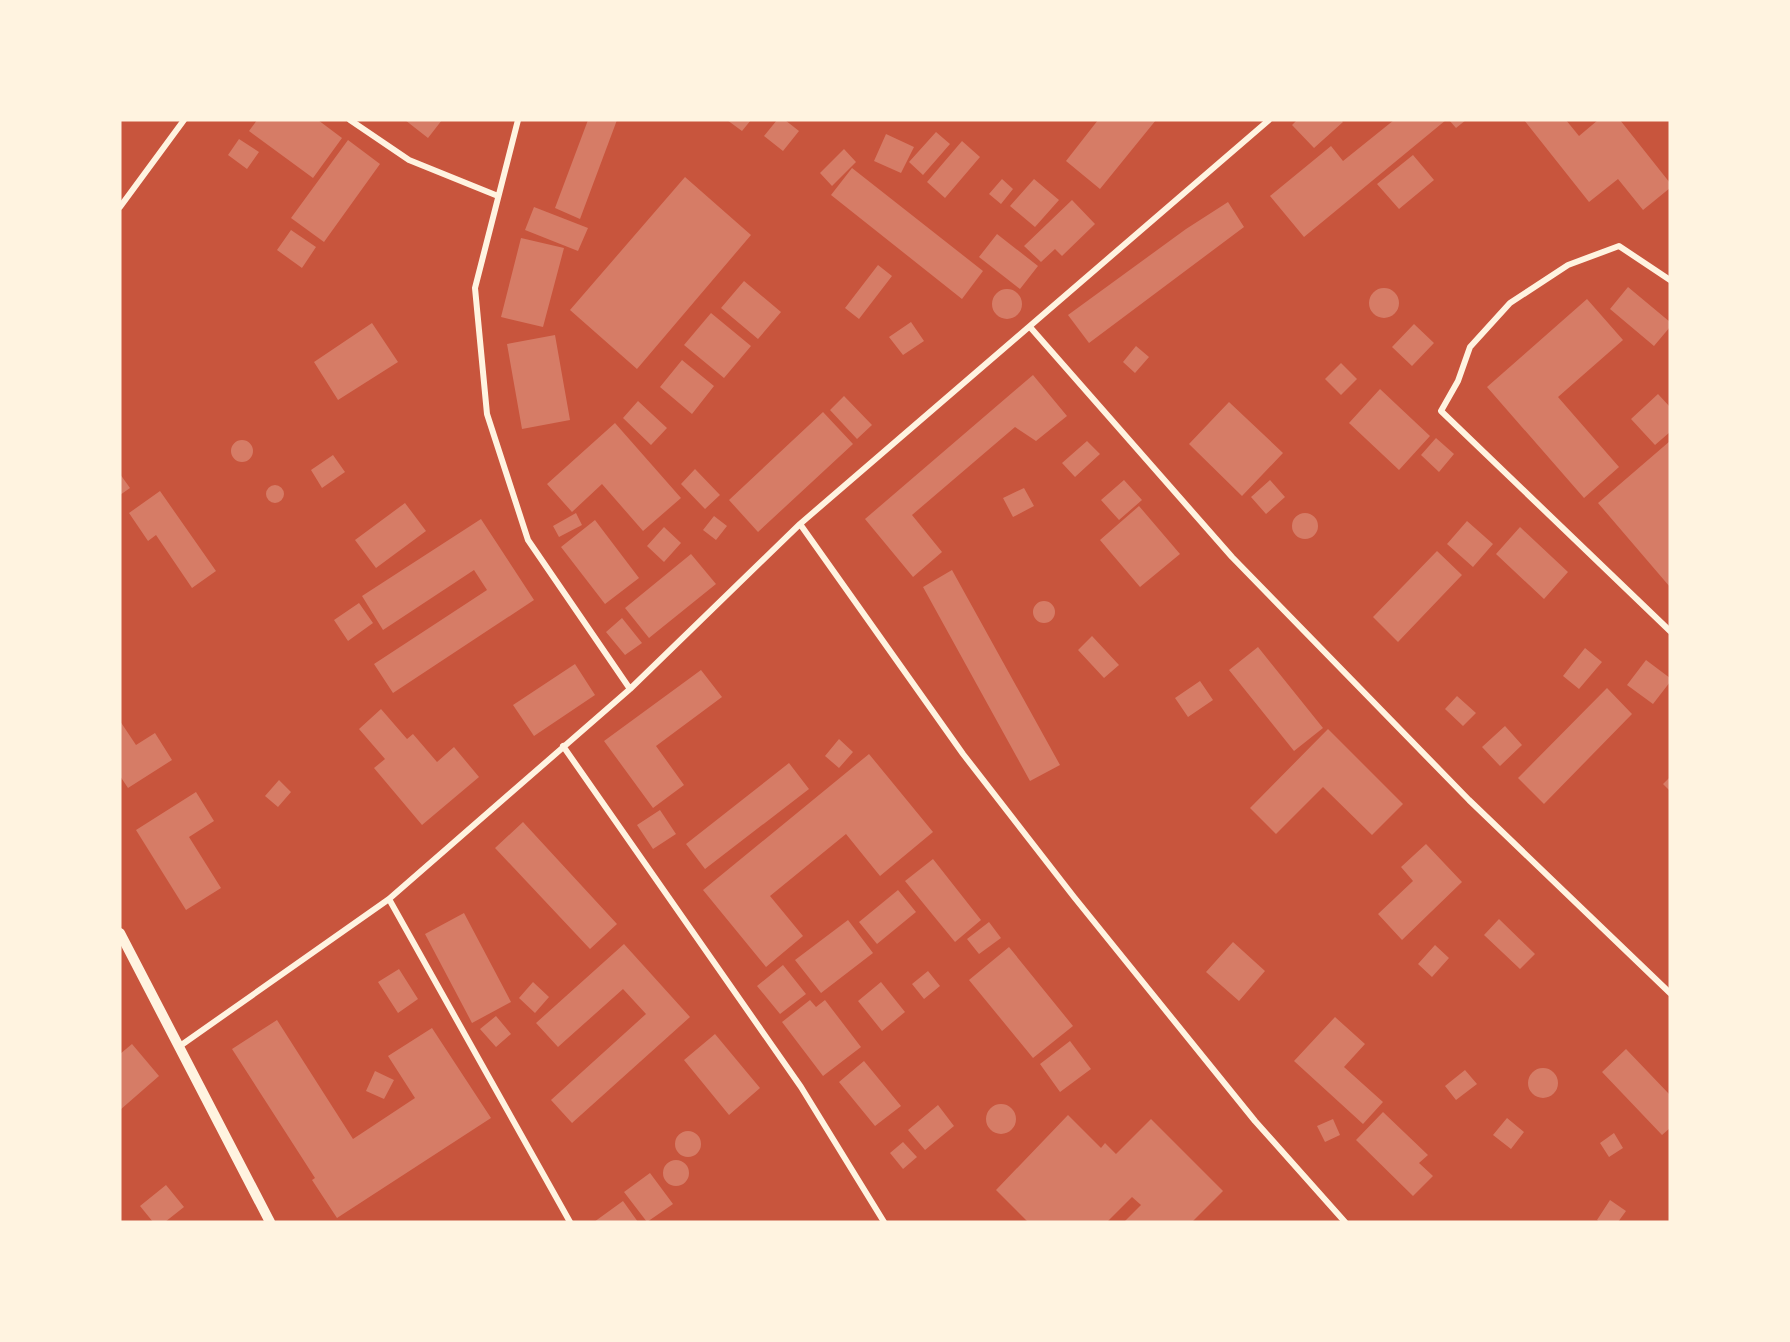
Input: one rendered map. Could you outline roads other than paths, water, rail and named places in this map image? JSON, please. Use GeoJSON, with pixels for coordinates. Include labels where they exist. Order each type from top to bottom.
{"type":"FeatureCollection","features":[{"type":"Feature","properties":{"kind":"street"},"geometry":{"type":"LineString","coordinates":[[120,207],[184,120]]}},
{"type":"Feature","properties":{"kind":"street"},"geometry":{"type":"LineString","coordinates":[[350,120],[409,160],[498,196]]}},
{"type":"Feature","properties":{"kind":"street"},"geometry":{"type":"LineString","coordinates":[[518,120],[475,288],[487,414],[528,540],[630,688]]}},
{"type":"Feature","properties":{"kind":"street"},"geometry":{"type":"LineString","coordinates":[[180,1046],[389,899],[630,688],[800,525],[1269,120]]}},
{"type":"Feature","properties":{"kind":"street"},"geometry":{"type":"LineString","coordinates":[[1670,280],[1619,246],[1568,265],[1510,303],[1470,347],[1458,381],[1441,411],[1670,631]]}},
{"type":"Feature","properties":{"kind":"street"},"geometry":{"type":"LineString","coordinates":[[1030,327],[1232,557],[1469,800],[1670,993]]}},
{"type":"Feature","properties":{"kind":"street"},"geometry":{"type":"LineString","coordinates":[[800,525],[963,754],[1074,897],[1255,1121],[1345,1222]]}},
{"type":"Feature","properties":{"kind":"street"},"geometry":{"type":"LineString","coordinates":[[563,746],[801,1087],[884,1222]]}},
{"type":"Feature","properties":{"kind":"street"},"geometry":{"type":"LineString","coordinates":[[389,899],[570,1222]]}},
{"type":"Feature","properties":{"kind":"street"},"geometry":{"type":"LineString","coordinates":[[120,933],[270,1222]]}}]}
